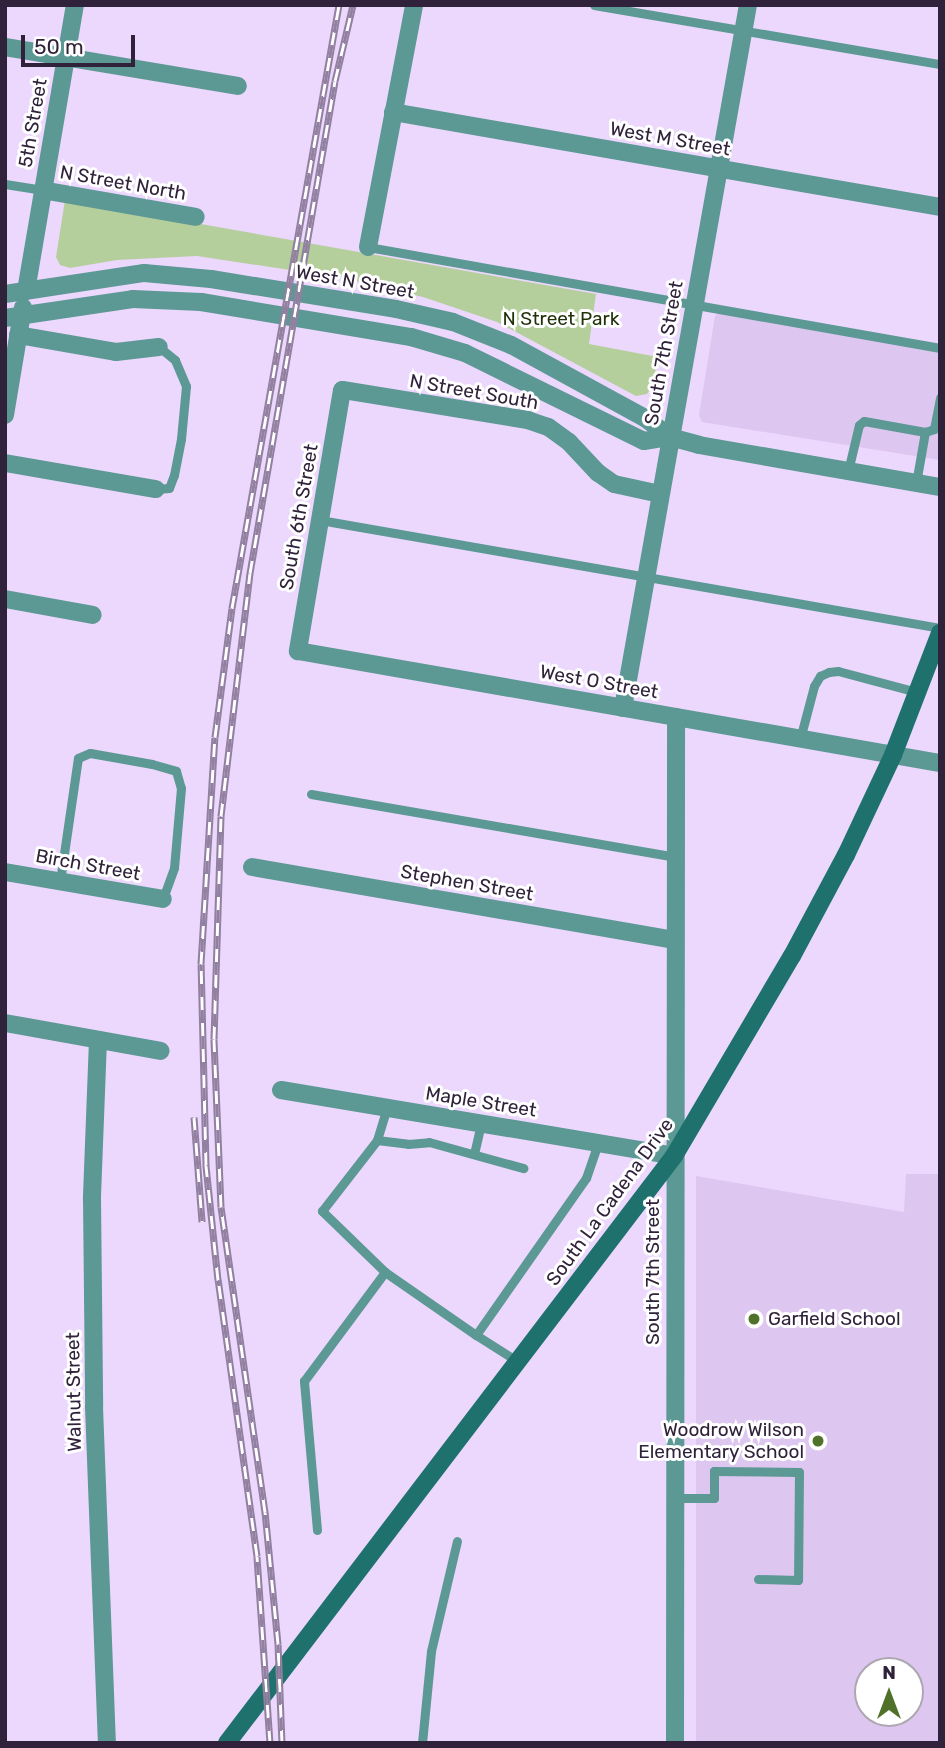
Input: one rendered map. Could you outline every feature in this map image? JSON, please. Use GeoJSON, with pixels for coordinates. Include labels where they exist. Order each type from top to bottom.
{"type":"FeatureCollection","features":[{"type":"Feature","properties":{"kind":"main road","name":"South La Cadena Drive"},"geometry":{"type":"LineString","coordinates":[[226,1743],[674,1156],[797,947],[852,844],[894,755],[940,631]]}},
{"type":"Feature","properties":{"kind":"street","name":"5th Street"},"geometry":{"type":"LineString","coordinates":[[5,415],[15,324],[26,291],[75,5]]}},
{"type":"Feature","properties":{"kind":"street"},"geometry":{"type":"LineString","coordinates":[[369,247],[414,5]]}},
{"type":"Feature","properties":{"kind":"street","name":"South 7th Street"},"geometry":{"type":"LineString","coordinates":[[623,708],[748,5]]}},
{"type":"Feature","properties":{"kind":"street"},"geometry":{"type":"LineString","coordinates":[[5,47],[238,86]]}},
{"type":"Feature","properties":{"kind":"street","name":"West M Street"},"geometry":{"type":"LineString","coordinates":[[393,112],[940,207]]}},
{"type":"Feature","properties":{"kind":"street","name":"N Street North"},"geometry":{"type":"LineString","coordinates":[[42,190],[196,217]]}},
{"type":"Feature","properties":{"kind":"street","name":"West N Street"},"geometry":{"type":"LineString","coordinates":[[5,295],[144,273],[211,279],[396,309],[453,322],[511,345],[645,418],[670,437],[699,445],[940,487]]}},
{"type":"Feature","properties":{"kind":"street","name":"West N Street"},"geometry":{"type":"LineString","coordinates":[[15,324],[132,299],[187,302],[411,337],[465,353],[644,441],[670,437]]}},
{"type":"Feature","properties":{"kind":"street"},"geometry":{"type":"LineString","coordinates":[[15,324],[116,352],[159,347]]}},
{"type":"Feature","properties":{"kind":"street","name":"N Street South"},"geometry":{"type":"LineString","coordinates":[[342,390],[528,420],[548,427],[569,442],[597,472],[614,484],[660,494]]}},
{"type":"Feature","properties":{"kind":"street","name":"South 6th Street"},"geometry":{"type":"LineString","coordinates":[[298,651],[342,390]]}},
{"type":"Feature","properties":{"kind":"street"},"geometry":{"type":"LineString","coordinates":[[5,463],[156,489]]}},
{"type":"Feature","properties":{"kind":"street"},"geometry":{"type":"LineString","coordinates":[[5,599],[93,615]]}},
{"type":"Feature","properties":{"kind":"street","name":"West O Street"},"geometry":{"type":"LineString","coordinates":[[298,651],[940,763]]}},
{"type":"Feature","properties":{"kind":"street","name":"South 7th Street"},"geometry":{"type":"LineString","coordinates":[[675,1743],[676,717]]}},
{"type":"Feature","properties":{"kind":"street","name":"Stephen Street"},"geometry":{"type":"LineString","coordinates":[[252,867],[674,940]]}},
{"type":"Feature","properties":{"kind":"street","name":"Birch Street"},"geometry":{"type":"LineString","coordinates":[[5,872],[163,899]]}},
{"type":"Feature","properties":{"kind":"street"},"geometry":{"type":"LineString","coordinates":[[5,1023],[161,1051]]}},
{"type":"Feature","properties":{"kind":"street","name":"Walnut Street"},"geometry":{"type":"LineString","coordinates":[[98,1040],[92,1199],[94,1407],[107,1743]]}},
{"type":"Feature","properties":{"kind":"street","name":"Maple Street"},"geometry":{"type":"LineString","coordinates":[[281,1090],[674,1156]]}},
{"type":"Feature","properties":{"kind":"lane"},"geometry":{"type":"LineString","coordinates":[[594,5],[940,64]]}},
{"type":"Feature","properties":{"kind":"lane"},"geometry":{"type":"LineString","coordinates":[[5,184],[42,190]]}},
{"type":"Feature","properties":{"kind":"lane"},"geometry":{"type":"LineString","coordinates":[[369,247],[940,348]]}},
{"type":"Feature","properties":{"kind":"lane"},"geometry":{"type":"LineString","coordinates":[[156,489],[169,488],[174,475],[187,386],[175,360],[159,347]]}},
{"type":"Feature","properties":{"kind":"lane"},"geometry":{"type":"LineString","coordinates":[[848,471],[859,425],[864,421],[925,432],[934,429],[940,398]]}},
{"type":"Feature","properties":{"kind":"lane"},"geometry":{"type":"LineString","coordinates":[[916,482],[925,432]]}},
{"type":"Feature","properties":{"kind":"lane"},"geometry":{"type":"LineString","coordinates":[[320,520],[646,575],[940,631]]}},
{"type":"Feature","properties":{"kind":"lane"},"geometry":{"type":"LineString","coordinates":[[800,739],[814,686],[820,676],[829,672],[838,671],[917,692]]}},
{"type":"Feature","properties":{"kind":"lane"},"geometry":{"type":"LineString","coordinates":[[60,881],[78,758],[90,753],[176,771],[181,788],[174,868],[163,899]]}},
{"type":"Feature","properties":{"kind":"lane"},"geometry":{"type":"LineString","coordinates":[[311,794],[675,857]]}},
{"type":"Feature","properties":{"kind":"lane"},"geometry":{"type":"LineString","coordinates":[[387,1108],[377,1140],[322,1211],[385,1272],[517,1361]]}},
{"type":"Feature","properties":{"kind":"lane"},"geometry":{"type":"LineString","coordinates":[[474,1154],[481,1124]]}},
{"type":"Feature","properties":{"kind":"lane"},"geometry":{"type":"LineString","coordinates":[[377,1140],[408,1144],[429,1142],[523,1168]]}},
{"type":"Feature","properties":{"kind":"lane"},"geometry":{"type":"LineString","coordinates":[[476,1335],[586,1178],[598,1143]]}},
{"type":"Feature","properties":{"kind":"lane"},"geometry":{"type":"LineString","coordinates":[[317,1530],[304,1381],[385,1272]]}},
{"type":"Feature","properties":{"kind":"lane"},"geometry":{"type":"LineString","coordinates":[[674,1498],[714,1498],[714,1471],[799,1472],[798,1580],[758,1579]]}},
{"type":"Feature","properties":{"kind":"lane"},"geometry":{"type":"LineString","coordinates":[[422,1743],[431,1651],[457,1541]]}},
{"type":"Feature","properties":{"kind":"shaded area"},"geometry":{"type":"Polygon","coordinates":[[[720,311],[940,351],[940,460],[702,422],[699,415],[715,316],[720,311]]]}},
{"type":"Feature","properties":{"kind":"shaded area","name":"Woodrow Wilson Elementary School"},"geometry":{"type":"Polygon","coordinates":[[[906,1174],[940,1174],[940,1743],[696,1743],[696,1176],[904,1212],[906,1174]]]}},
{"type":"Feature","properties":{"kind":"green space","name":"N Street Park"},"geometry":{"type":"Polygon","coordinates":[[[65,200],[596,294],[589,344],[658,357],[653,384],[647,394],[636,396],[497,322],[423,297],[343,278],[197,256],[117,260],[70,268],[60,265],[56,257],[65,200]]]}},
{"type":"Feature","properties":{"kind":"railway"},"geometry":{"type":"LineString","coordinates":[[270,1743],[257,1556],[218,1280],[206,1165],[201,964],[215,737],[232,608],[339,5]]}},
{"type":"Feature","properties":{"kind":"railway"},"geometry":{"type":"LineString","coordinates":[[282,1743],[278,1644],[265,1512],[221,1207],[214,1039],[221,816],[250,573],[335,81],[353,5]]}},
{"type":"Feature","properties":{"kind":"railway"},"geometry":{"type":"LineString","coordinates":[[194,1117],[202,1222]]}},
{"type":"Feature","properties":{"kind":"place","name":"Garfield School"},"geometry":{"type":"Point","coordinates":[754,1319]}},
{"type":"Feature","properties":{"kind":"place","name":"Woodrow Wilson Elementary School"},"geometry":{"type":"Point","coordinates":[818,1441]}}]}
